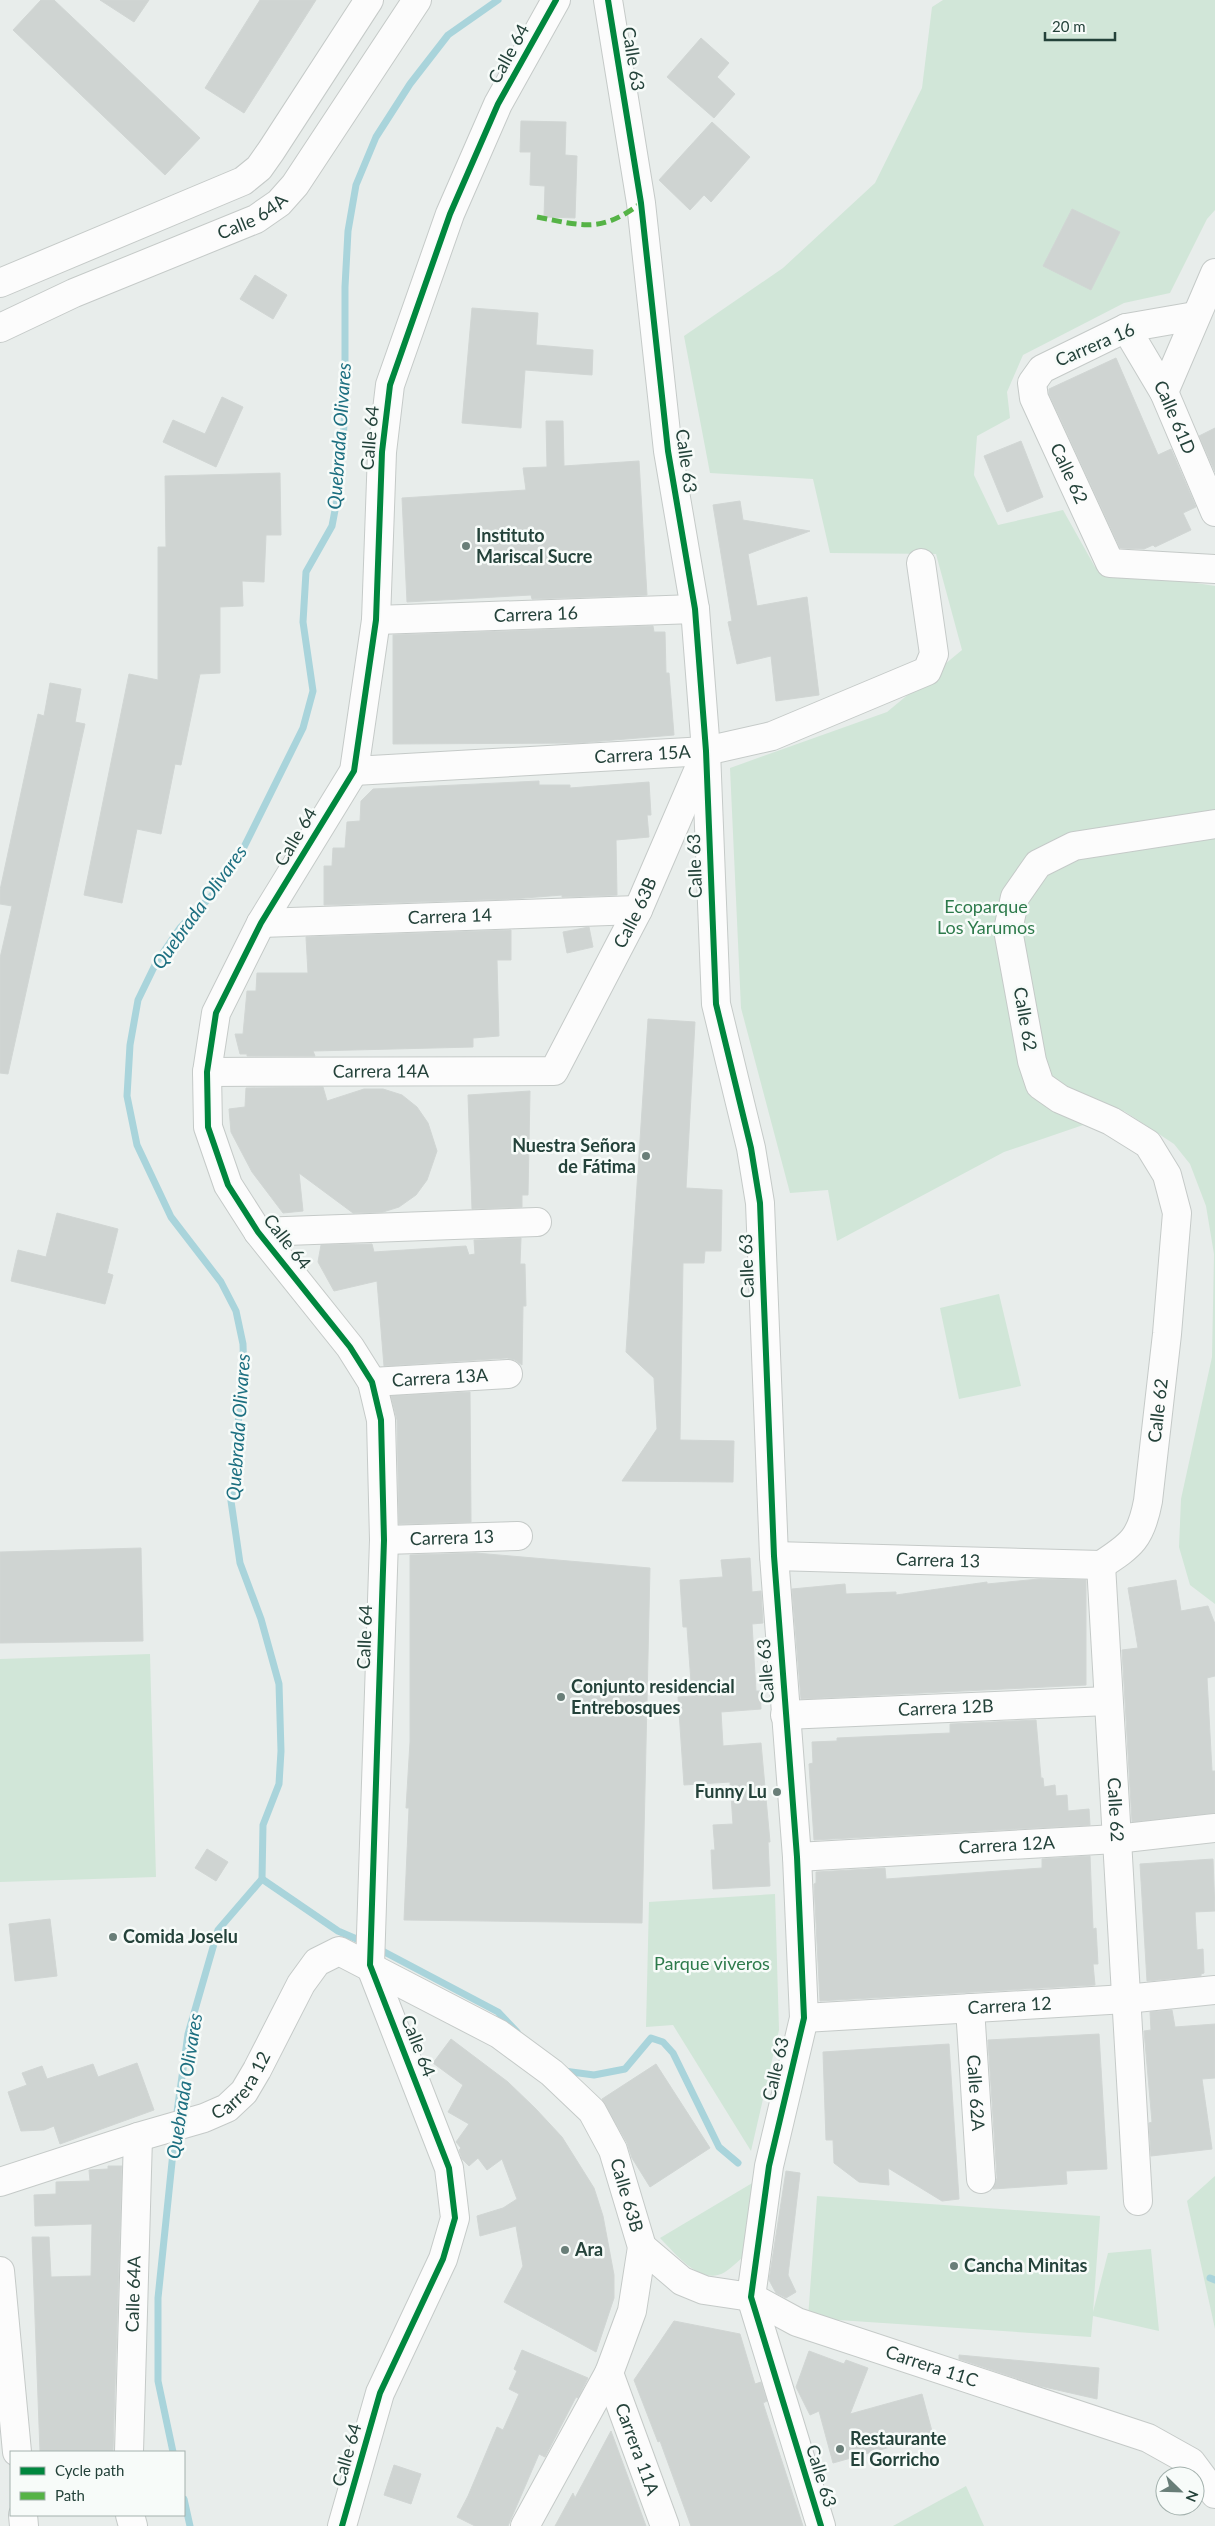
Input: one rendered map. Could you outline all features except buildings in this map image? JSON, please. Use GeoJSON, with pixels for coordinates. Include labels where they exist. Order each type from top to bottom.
{"type":"FeatureCollection","features":[{"type":"Feature","properties":{"kind":"street","name":"Calle 64A"},"geometry":{"type":"LineString","coordinates":[[0,283],[243,181],[259,168],[369,0]]}},
{"type":"Feature","properties":{"kind":"street","name":"Calle 64A"},"geometry":{"type":"LineString","coordinates":[[0,328],[74,293],[256,218],[279,203],[309,166],[417,0]]}},
{"type":"Feature","properties":{"kind":"street","name":"Calle 64"},"geometry":{"type":"LineString","coordinates":[[342,2526],[380,2393],[443,2259],[455,2218],[450,2168],[370,1965],[370,1905],[384,1540],[382,1420],[372,1382],[350,1347],[258,1232],[228,1185],[208,1126],[207,1072],[216,1013],[261,924],[354,771],[376,620],[382,452],[390,385],[450,214],[498,104],[556,0]]}},
{"type":"Feature","properties":{"kind":"street","name":"Calle 63"},"geometry":{"type":"LineString","coordinates":[[608,0],[641,203],[668,451],[695,608],[706,751],[716,1004],[751,1148],[760,1203],[774,1556],[784,1715],[797,1857],[804,2018],[769,2166],[751,2297],[821,2526]]}},
{"type":"Feature","properties":{"kind":"street"},"geometry":{"type":"LineString","coordinates":[[1164,392],[1215,273]]}},
{"type":"Feature","properties":{"kind":"street","name":"Carrera 16"},"geometry":{"type":"LineString","coordinates":[[1032,383],[1042,369],[1126,328],[1195,316]]}},
{"type":"Feature","properties":{"kind":"street","name":"Calle 61D"},"geometry":{"type":"LineString","coordinates":[[1126,328],[1164,392],[1215,512]]}},
{"type":"Feature","properties":{"kind":"street","name":"Calle 62"},"geometry":{"type":"LineString","coordinates":[[1032,383],[1034,398],[1110,563],[1215,569]]}},
{"type":"Feature","properties":{"kind":"street","name":"Carrera 15A"},"geometry":{"type":"LineString","coordinates":[[354,771],[706,751],[772,736],[927,671],[934,654],[921,563]]}},
{"type":"Feature","properties":{"kind":"street","name":"Carrera 16"},"geometry":{"type":"LineString","coordinates":[[376,620],[695,608]]}},
{"type":"Feature","properties":{"kind":"street","name":"Calle 63B"},"geometry":{"type":"LineString","coordinates":[[554,1071],[638,910],[706,751]]}},
{"type":"Feature","properties":{"kind":"street","name":"Calle 62"},"geometry":{"type":"LineString","coordinates":[[1138,2201],[1101,1565],[1127,1548],[1143,1525],[1148,1501],[1167,1334],[1176,1213],[1167,1175],[1148,1144],[1111,1120],[1060,1099],[1040,1085],[1032,1061],[1008,930],[1015,897],[1038,864],[1074,846],[1215,824]]}},
{"type":"Feature","properties":{"kind":"street","name":"Carrera 14"},"geometry":{"type":"LineString","coordinates":[[261,924],[638,910]]}},
{"type":"Feature","properties":{"kind":"street","name":"Carrera 14A"},"geometry":{"type":"LineString","coordinates":[[207,1072],[554,1071]]}},
{"type":"Feature","properties":{"kind":"street"},"geometry":{"type":"LineString","coordinates":[[258,1232],[537,1222]]}},
{"type":"Feature","properties":{"kind":"street","name":"Carrera 13A"},"geometry":{"type":"LineString","coordinates":[[372,1382],[508,1374]]}},
{"type":"Feature","properties":{"kind":"street","name":"Carrera 13"},"geometry":{"type":"LineString","coordinates":[[384,1540],[518,1536]]}},
{"type":"Feature","properties":{"kind":"street","name":"Carrera 13"},"geometry":{"type":"LineString","coordinates":[[774,1556],[1101,1565]]}},
{"type":"Feature","properties":{"kind":"street","name":"Carrera 12B"},"geometry":{"type":"LineString","coordinates":[[784,1715],[1108,1701]]}},
{"type":"Feature","properties":{"kind":"street","name":"Carrera 12A"},"geometry":{"type":"LineString","coordinates":[[797,1857],[1116,1839],[1215,1828]]}},
{"type":"Feature","properties":{"kind":"street","name":"Carrera 12"},"geometry":{"type":"LineString","coordinates":[[0,2182],[150,2133],[204,2118],[227,2108],[244,2092],[301,1984],[318,1962],[339,1951],[370,1965]]}},
{"type":"Feature","properties":{"kind":"street","name":"Calle 63B"},"geometry":{"type":"LineString","coordinates":[[370,1965],[499,2034],[552,2073],[592,2111],[613,2150],[642,2247],[632,2311],[609,2374],[525,2526]]}},
{"type":"Feature","properties":{"kind":"street","name":"Carrera 12"},"geometry":{"type":"LineString","coordinates":[[804,2018],[1126,1999],[1215,1990]]}},
{"type":"Feature","properties":{"kind":"street","name":"Calle 62A"},"geometry":{"type":"LineString","coordinates":[[970,2008],[981,2179]]}},
{"type":"Feature","properties":{"kind":"street","name":"Calle 64A"},"geometry":{"type":"LineString","coordinates":[[129,2451],[150,2133]]}},
{"type":"Feature","properties":{"kind":"street","name":"Carrera 11C"},"geometry":{"type":"LineString","coordinates":[[642,2247],[682,2281],[704,2290],[751,2297],[797,2322],[1148,2438],[1191,2462],[1215,2494]]}},
{"type":"Feature","properties":{"kind":"street"},"geometry":{"type":"LineString","coordinates":[[0,2271],[17,2451]]}},
{"type":"Feature","properties":{"kind":"street","name":"Carrera 11A"},"geometry":{"type":"LineString","coordinates":[[609,2374],[665,2526]]}},
{"type":"Feature","properties":{"kind":"green space","name":"Ecoparque Los Yarumos"},"geometry":{"type":"Polygon","coordinates":[[[943,0],[1215,0],[1215,210],[1207,219],[1170,293],[1124,303],[1023,355],[1007,392],[1010,418],[977,436],[974,475],[998,525],[1063,510],[1095,567],[1215,586],[1215,1604],[1190,1585],[1179,1547],[1181,1499],[1212,1357],[1214,1254],[1206,1206],[1190,1164],[1174,1144],[1124,1111],[1004,1152],[837,1241],[828,1190],[790,1193],[741,1008],[730,768],[887,712],[962,650],[936,554],[830,553],[813,479],[710,473],[684,336],[783,268],[875,183],[922,88],[932,7],[943,0]]]}},
{"type":"Feature","properties":{"kind":"green space"},"geometry":{"type":"Polygon","coordinates":[[[999,1294],[1021,1386],[959,1399],[940,1308],[999,1294]]]}},
{"type":"Feature","properties":{"kind":"green space"},"geometry":{"type":"Polygon","coordinates":[[[150,1654],[156,1877],[0,1882],[0,1659],[150,1654]]]}},
{"type":"Feature","properties":{"kind":"green space","name":"Parque viveros"},"geometry":{"type":"Polygon","coordinates":[[[775,1894],[779,2030],[751,2151],[673,2025],[646,2027],[649,1902],[775,1894]]]}},
{"type":"Feature","properties":{"kind":"green space"},"geometry":{"type":"Polygon","coordinates":[[[1215,2176],[1215,2329],[1187,2201],[1215,2176]]]}},
{"type":"Feature","properties":{"kind":"green space"},"geometry":{"type":"Polygon","coordinates":[[[754,2182],[743,2257],[725,2272],[707,2275],[698,2272],[681,2259],[660,2238],[754,2182]]]}},
{"type":"Feature","properties":{"kind":"green space","name":"Cancha Minitas"},"geometry":{"type":"Polygon","coordinates":[[[817,2196],[1100,2216],[1093,2312],[1108,2253],[1151,2249],[1159,2331],[1093,2316],[1091,2337],[808,2318],[817,2196]]]}},
{"type":"Feature","properties":{"kind":"green space"},"geometry":{"type":"Polygon","coordinates":[[[966,2486],[984,2526],[893,2526],[966,2486]]]}},
{"type":"Feature","properties":{"kind":"waterway","name":"Quebrada Olivares"},"geometry":{"type":"LineString","coordinates":[[176,2119],[188,2034],[218,1930],[262,1879],[263,1825],[279,1784],[281,1751],[279,1684],[261,1619],[240,1563],[231,1501],[237,1461],[239,1407],[244,1379],[243,1344],[236,1311],[221,1282],[171,1217],[137,1145],[127,1096],[130,1045],[138,1000],[156,963],[180,928],[216,891],[243,849],[303,728],[313,691],[303,622],[306,572],[332,526],[340,484],[345,409],[345,287],[348,231],[356,185],[376,137],[410,84],[448,35],[498,0]]}},
{"type":"Feature","properties":{"kind":"waterway"},"geometry":{"type":"LineString","coordinates":[[262,1879],[338,1931],[366,1943]]}},
{"type":"Feature","properties":{"kind":"waterway"},"geometry":{"type":"LineString","coordinates":[[375,1947],[498,2012],[517,2032]]}},
{"type":"Feature","properties":{"kind":"waterway"},"geometry":{"type":"LineString","coordinates":[[564,2071],[594,2075],[625,2069],[651,2038],[663,2042],[673,2053],[719,2147],[738,2163]]}},
{"type":"Feature","properties":{"kind":"waterway","name":"Quebrada Olivares"},"geometry":{"type":"LineString","coordinates":[[173,2451],[158,2381],[158,2298],[175,2133]]}},
{"type":"Feature","properties":{"kind":"waterway"},"geometry":{"type":"LineString","coordinates":[[1210,2278],[1215,2280]]}},
{"type":"Feature","properties":{"kind":"waterway","name":"Quebrada Olivares"},"geometry":{"type":"LineString","coordinates":[[185,2504],[190,2526]]}},
{"type":"Feature","properties":{"kind":"marked path"},"geometry":{"type":"LineString","coordinates":[[537,217],[567,223],[592,225],[614,219],[641,203]]}},
{"type":"Feature","properties":{"kind":"cycle path"},"geometry":{"type":"LineString","coordinates":[[342,2526],[380,2393],[443,2259],[455,2218],[449,2168],[370,1965],[384,1540],[381,1420],[372,1382],[350,1347],[258,1232],[228,1185],[208,1127],[207,1072],[216,1013],[261,923],[354,771],[376,620],[382,452],[390,385],[450,214],[498,104],[556,0]]}},
{"type":"Feature","properties":{"kind":"cycle path"},"geometry":{"type":"LineString","coordinates":[[608,0],[641,203],[668,451],[695,609],[706,751],[716,1004],[751,1148],[760,1203],[774,1556],[797,1857],[804,2018],[769,2166],[751,2297],[821,2526]]}},
{"type":"Feature","properties":{"kind":"place","name":"Instituto Mariscal Sucre"},"geometry":{"type":"Point","coordinates":[466,546]}},
{"type":"Feature","properties":{"kind":"place","name":"Nuestra Señora de Fátima"},"geometry":{"type":"Point","coordinates":[646,1156]}},
{"type":"Feature","properties":{"kind":"place","name":"Conjunto residencial Entrebosques"},"geometry":{"type":"Point","coordinates":[561,1697]}},
{"type":"Feature","properties":{"kind":"place","name":"Funny Lu"},"geometry":{"type":"Point","coordinates":[777,1792]}},
{"type":"Feature","properties":{"kind":"place","name":"Comida Joselu"},"geometry":{"type":"Point","coordinates":[113,1937]}},
{"type":"Feature","properties":{"kind":"place","name":"Ara"},"geometry":{"type":"Point","coordinates":[565,2250]}},
{"type":"Feature","properties":{"kind":"place","name":"Cancha Minitas"},"geometry":{"type":"Point","coordinates":[954,2266]}},
{"type":"Feature","properties":{"kind":"place","name":"Restaurante El Gorricho"},"geometry":{"type":"Point","coordinates":[840,2449]}}]}
